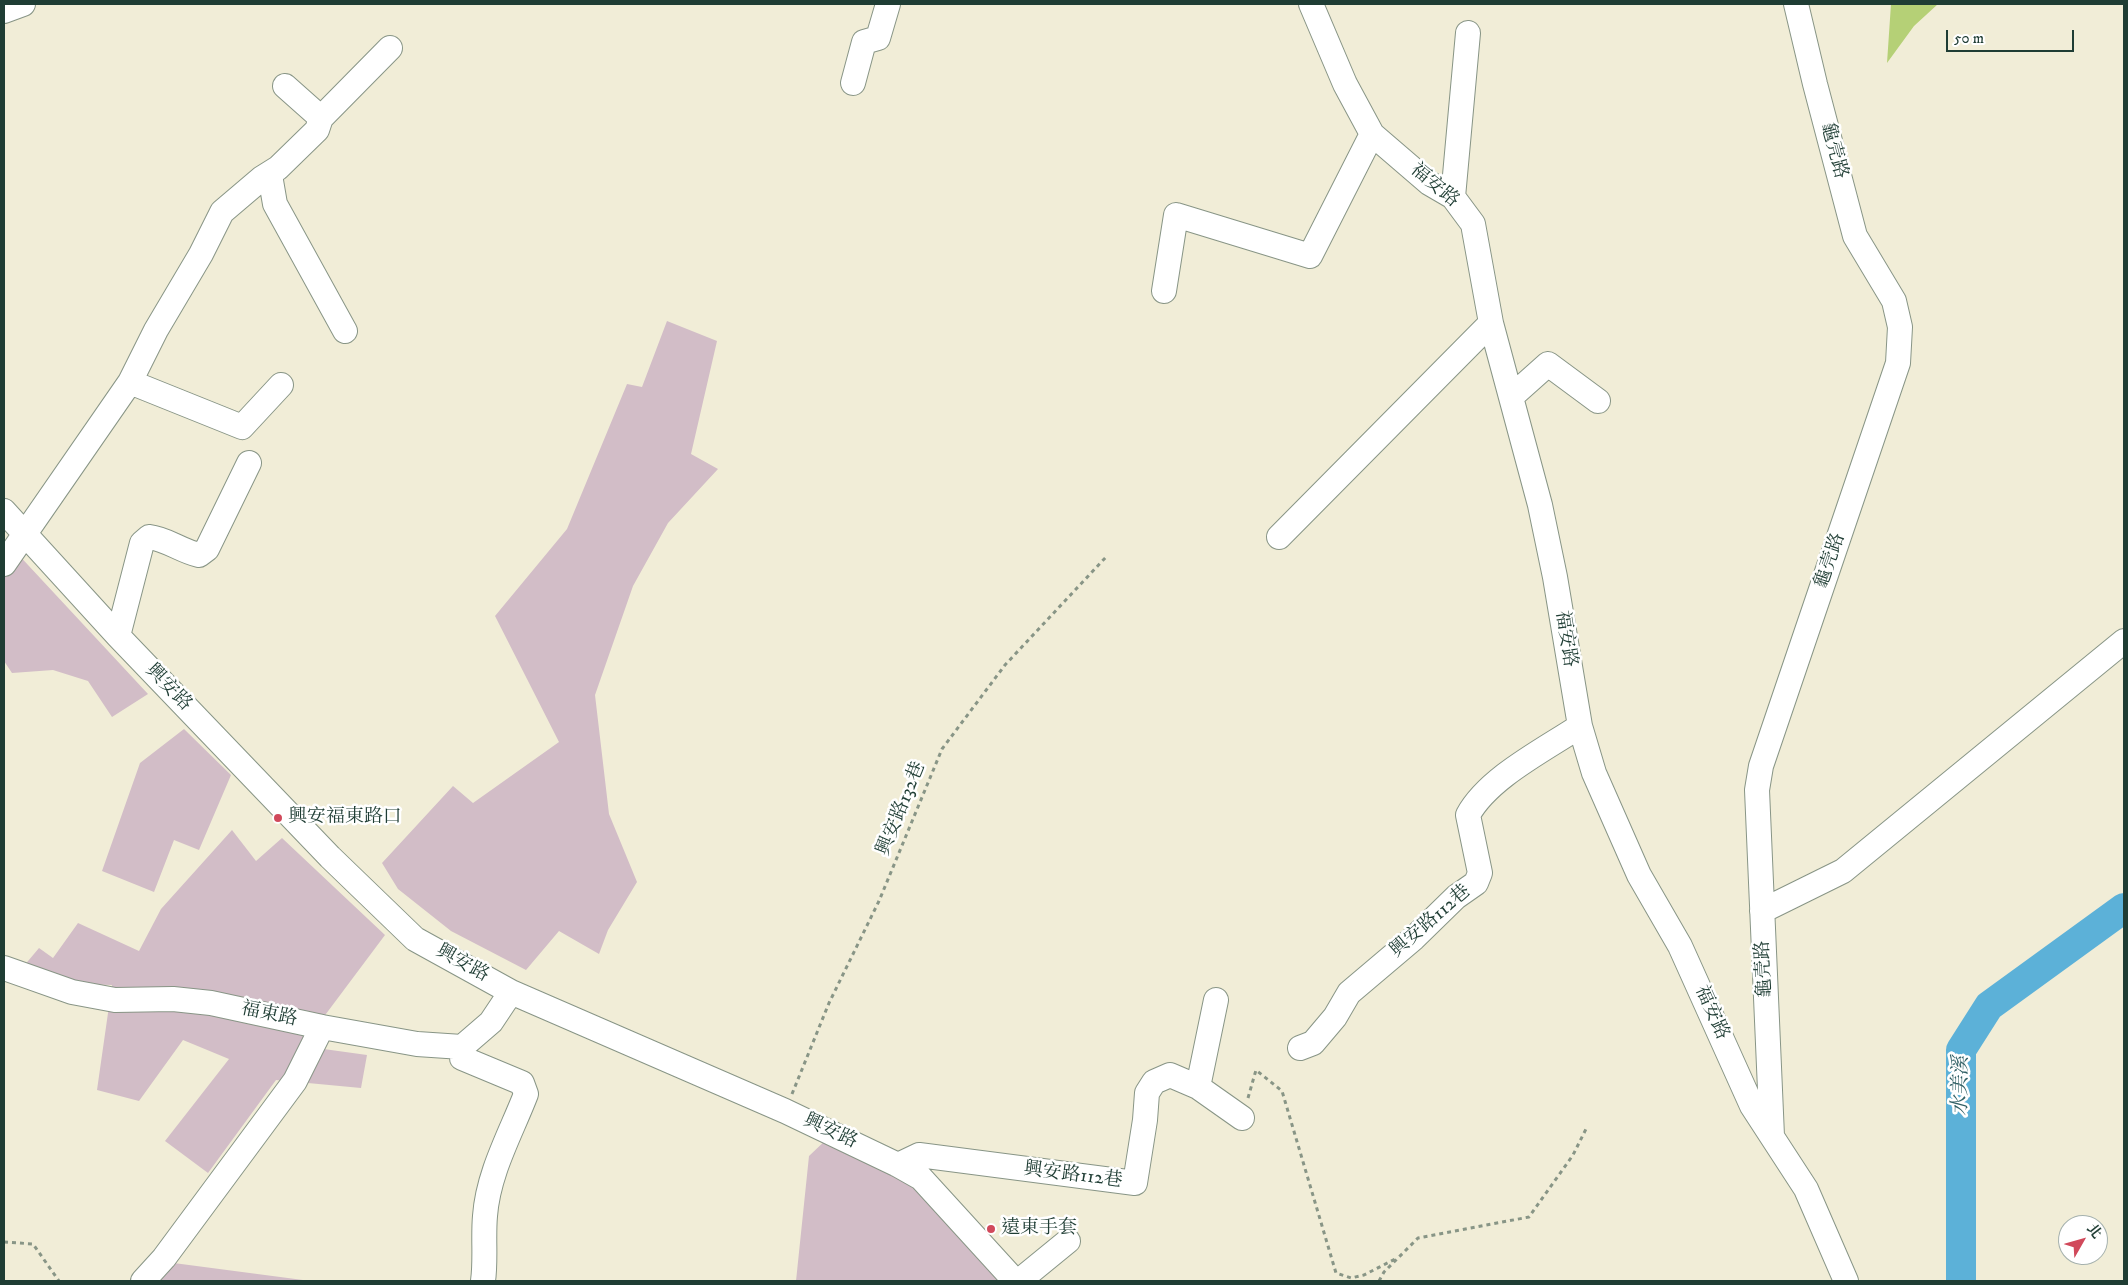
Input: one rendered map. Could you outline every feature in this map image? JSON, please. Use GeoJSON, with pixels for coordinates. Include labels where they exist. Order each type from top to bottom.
{"type":"FeatureCollection","features":[{"type":"Feature","properties":{"kind":"street"},"geometry":{"type":"LineString","coordinates":[[4,11],[23,4]]}},
{"type":"Feature","properties":{"kind":"street"},"geometry":{"type":"LineString","coordinates":[[853,83],[864,42],[878,38],[888,4]]}},
{"type":"Feature","properties":{"kind":"street","name":"福安路"},"geometry":{"type":"LineString","coordinates":[[1311,4],[1345,84],[1372,134],[1429,183],[1453,197],[1473,224],[1491,323],[1540,505],[1555,577],[1580,726],[1594,772],[1639,875],[1680,946],[1752,1106],[1806,1189],[1846,1281]]}},
{"type":"Feature","properties":{"kind":"street","name":"龜壳路"},"geometry":{"type":"LineString","coordinates":[[1772,1136],[1757,790],[1761,766],[1898,363],[1900,327],[1894,301],[1855,236],[1796,4]]}},
{"type":"Feature","properties":{"kind":"street"},"geometry":{"type":"LineString","coordinates":[[1453,197],[1468,33]]}},
{"type":"Feature","properties":{"kind":"street"},"geometry":{"type":"LineString","coordinates":[[4,564],[130,382],[156,330],[201,254],[222,212],[262,178],[270,175],[317,130],[322,118],[390,48]]}},
{"type":"Feature","properties":{"kind":"street"},"geometry":{"type":"LineString","coordinates":[[285,86],[322,118]]}},
{"type":"Feature","properties":{"kind":"street"},"geometry":{"type":"LineString","coordinates":[[1164,291],[1176,215],[1310,256],[1372,134]]}},
{"type":"Feature","properties":{"kind":"street"},"geometry":{"type":"LineString","coordinates":[[270,175],[275,204],[345,330]]}},
{"type":"Feature","properties":{"kind":"street"},"geometry":{"type":"LineString","coordinates":[[1279,537],[1491,323]]}},
{"type":"Feature","properties":{"kind":"street"},"geometry":{"type":"LineString","coordinates":[[1511,397],[1548,364],[1598,401]]}},
{"type":"Feature","properties":{"kind":"street"},"geometry":{"type":"LineString","coordinates":[[130,382],[242,427],[281,385]]}},
{"type":"Feature","properties":{"kind":"street"},"geometry":{"type":"LineString","coordinates":[[118,636],[142,543],[149,537],[162,538],[188,553],[199,555],[207,549],[249,463]]}},
{"type":"Feature","properties":{"kind":"street","name":"興安路"},"geometry":{"type":"LineString","coordinates":[[4,511],[118,636],[330,857],[415,938],[511,992],[785,1111],[921,1178],[1017,1281]]}},
{"type":"Feature","properties":{"kind":"street"},"geometry":{"type":"LineString","coordinates":[[1762,911],[1843,871],[2124,641]]}},
{"type":"Feature","properties":{"kind":"street","name":"興安路112巷"},"geometry":{"type":"LineString","coordinates":[[1300,1048],[1313,1043],[1335,1017],[1349,993],[1414,938],[1456,897],[1476,883],[1480,873],[1468,815],[1475,801],[1488,788],[1580,726]]}},
{"type":"Feature","properties":{"kind":"street","name":"福東路"},"geometry":{"type":"LineString","coordinates":[[4,968],[72,992],[115,1000],[173,999],[211,1003],[322,1027],[417,1044],[462,1047]]}},
{"type":"Feature","properties":{"kind":"street"},"geometry":{"type":"LineString","coordinates":[[483,1281],[485,1266],[485,1216],[492,1179],[526,1094],[522,1083],[462,1058],[462,1047],[492,1022],[511,992]]}},
{"type":"Feature","properties":{"kind":"street"},"geometry":{"type":"LineString","coordinates":[[1198,1087],[1216,1000]]}},
{"type":"Feature","properties":{"kind":"street"},"geometry":{"type":"LineString","coordinates":[[143,1281],[164,1258],[295,1080],[322,1027]]}},
{"type":"Feature","properties":{"kind":"street","name":"興安路112巷"},"geometry":{"type":"LineString","coordinates":[[898,1165],[919,1155],[1135,1183],[1145,1120],[1147,1093],[1154,1082],[1170,1075],[1198,1087],[1242,1118]]}},
{"type":"Feature","properties":{"kind":"street"},"geometry":{"type":"LineString","coordinates":[[1017,1281],[1068,1242]]}},
{"type":"Feature","properties":{"kind":"path","name":"興安路132巷"},"geometry":{"type":"LineString","coordinates":[[785,1111],[830,1003],[879,900],[942,749],[1005,665],[1106,557]]}},
{"type":"Feature","properties":{"kind":"path"},"geometry":{"type":"LineString","coordinates":[[1242,1118],[1256,1070],[1282,1091],[1336,1273],[1351,1278],[1364,1275],[1397,1258]]}},
{"type":"Feature","properties":{"kind":"path"},"geometry":{"type":"LineString","coordinates":[[1380,1281],[1384,1272],[1418,1238],[1529,1217],[1573,1155],[1588,1127]]}},
{"type":"Feature","properties":{"kind":"path"},"geometry":{"type":"LineString","coordinates":[[4,1242],[33,1244],[59,1281]]}},
{"type":"Feature","properties":{"kind":"shaded area"},"geometry":{"type":"Polygon","coordinates":[[[667,321],[717,341],[691,454],[718,469],[668,523],[633,586],[595,695],[609,814],[637,882],[608,930],[599,954],[559,931],[526,970],[451,931],[398,889],[382,863],[453,786],[473,803],[559,742],[495,616],[567,529],[627,384],[642,387],[667,321]]]}},
{"type":"Feature","properties":{"kind":"shaded area"},"geometry":{"type":"Polygon","coordinates":[[[15,551],[148,694],[112,717],[88,681],[53,670],[12,673],[4,661],[4,553],[15,551]]]}},
{"type":"Feature","properties":{"kind":"shaded area"},"geometry":{"type":"Polygon","coordinates":[[[184,729],[231,775],[199,850],[174,840],[154,892],[102,871],[140,763],[184,729]]]}},
{"type":"Feature","properties":{"kind":"shaded area"},"geometry":{"type":"Polygon","coordinates":[[[232,830],[256,861],[282,838],[385,935],[302,1046],[367,1055],[361,1088],[276,1080],[208,1173],[165,1141],[229,1059],[183,1040],[139,1101],[97,1090],[112,985],[75,984],[23,967],[39,948],[53,958],[78,923],[139,951],[161,909],[232,830]]]}},
{"type":"Feature","properties":{"kind":"shaded area"},"geometry":{"type":"Polygon","coordinates":[[[829,1137],[924,1188],[1011,1281],[796,1281],[809,1156],[829,1137]]]}},
{"type":"Feature","properties":{"kind":"shaded area"},"geometry":{"type":"Polygon","coordinates":[[[166,1262],[303,1280],[304,1281],[149,1281],[166,1262]]]}},
{"type":"Feature","properties":{"kind":"green space"},"geometry":{"type":"Polygon","coordinates":[[[1891,4],[1938,4],[1914,26],[1887,63],[1891,4]]]}},
{"type":"Feature","properties":{"kind":"waterway","name":"水美溪"},"geometry":{"type":"LineString","coordinates":[[1961,1281],[1961,1050],[1989,1006],[2124,908]]}},
{"type":"Feature","properties":{"kind":"place","name":"興安福東路口"},"geometry":{"type":"Point","coordinates":[278,818]}},
{"type":"Feature","properties":{"kind":"place","name":"遠東手套"},"geometry":{"type":"Point","coordinates":[991,1229]}}]}
